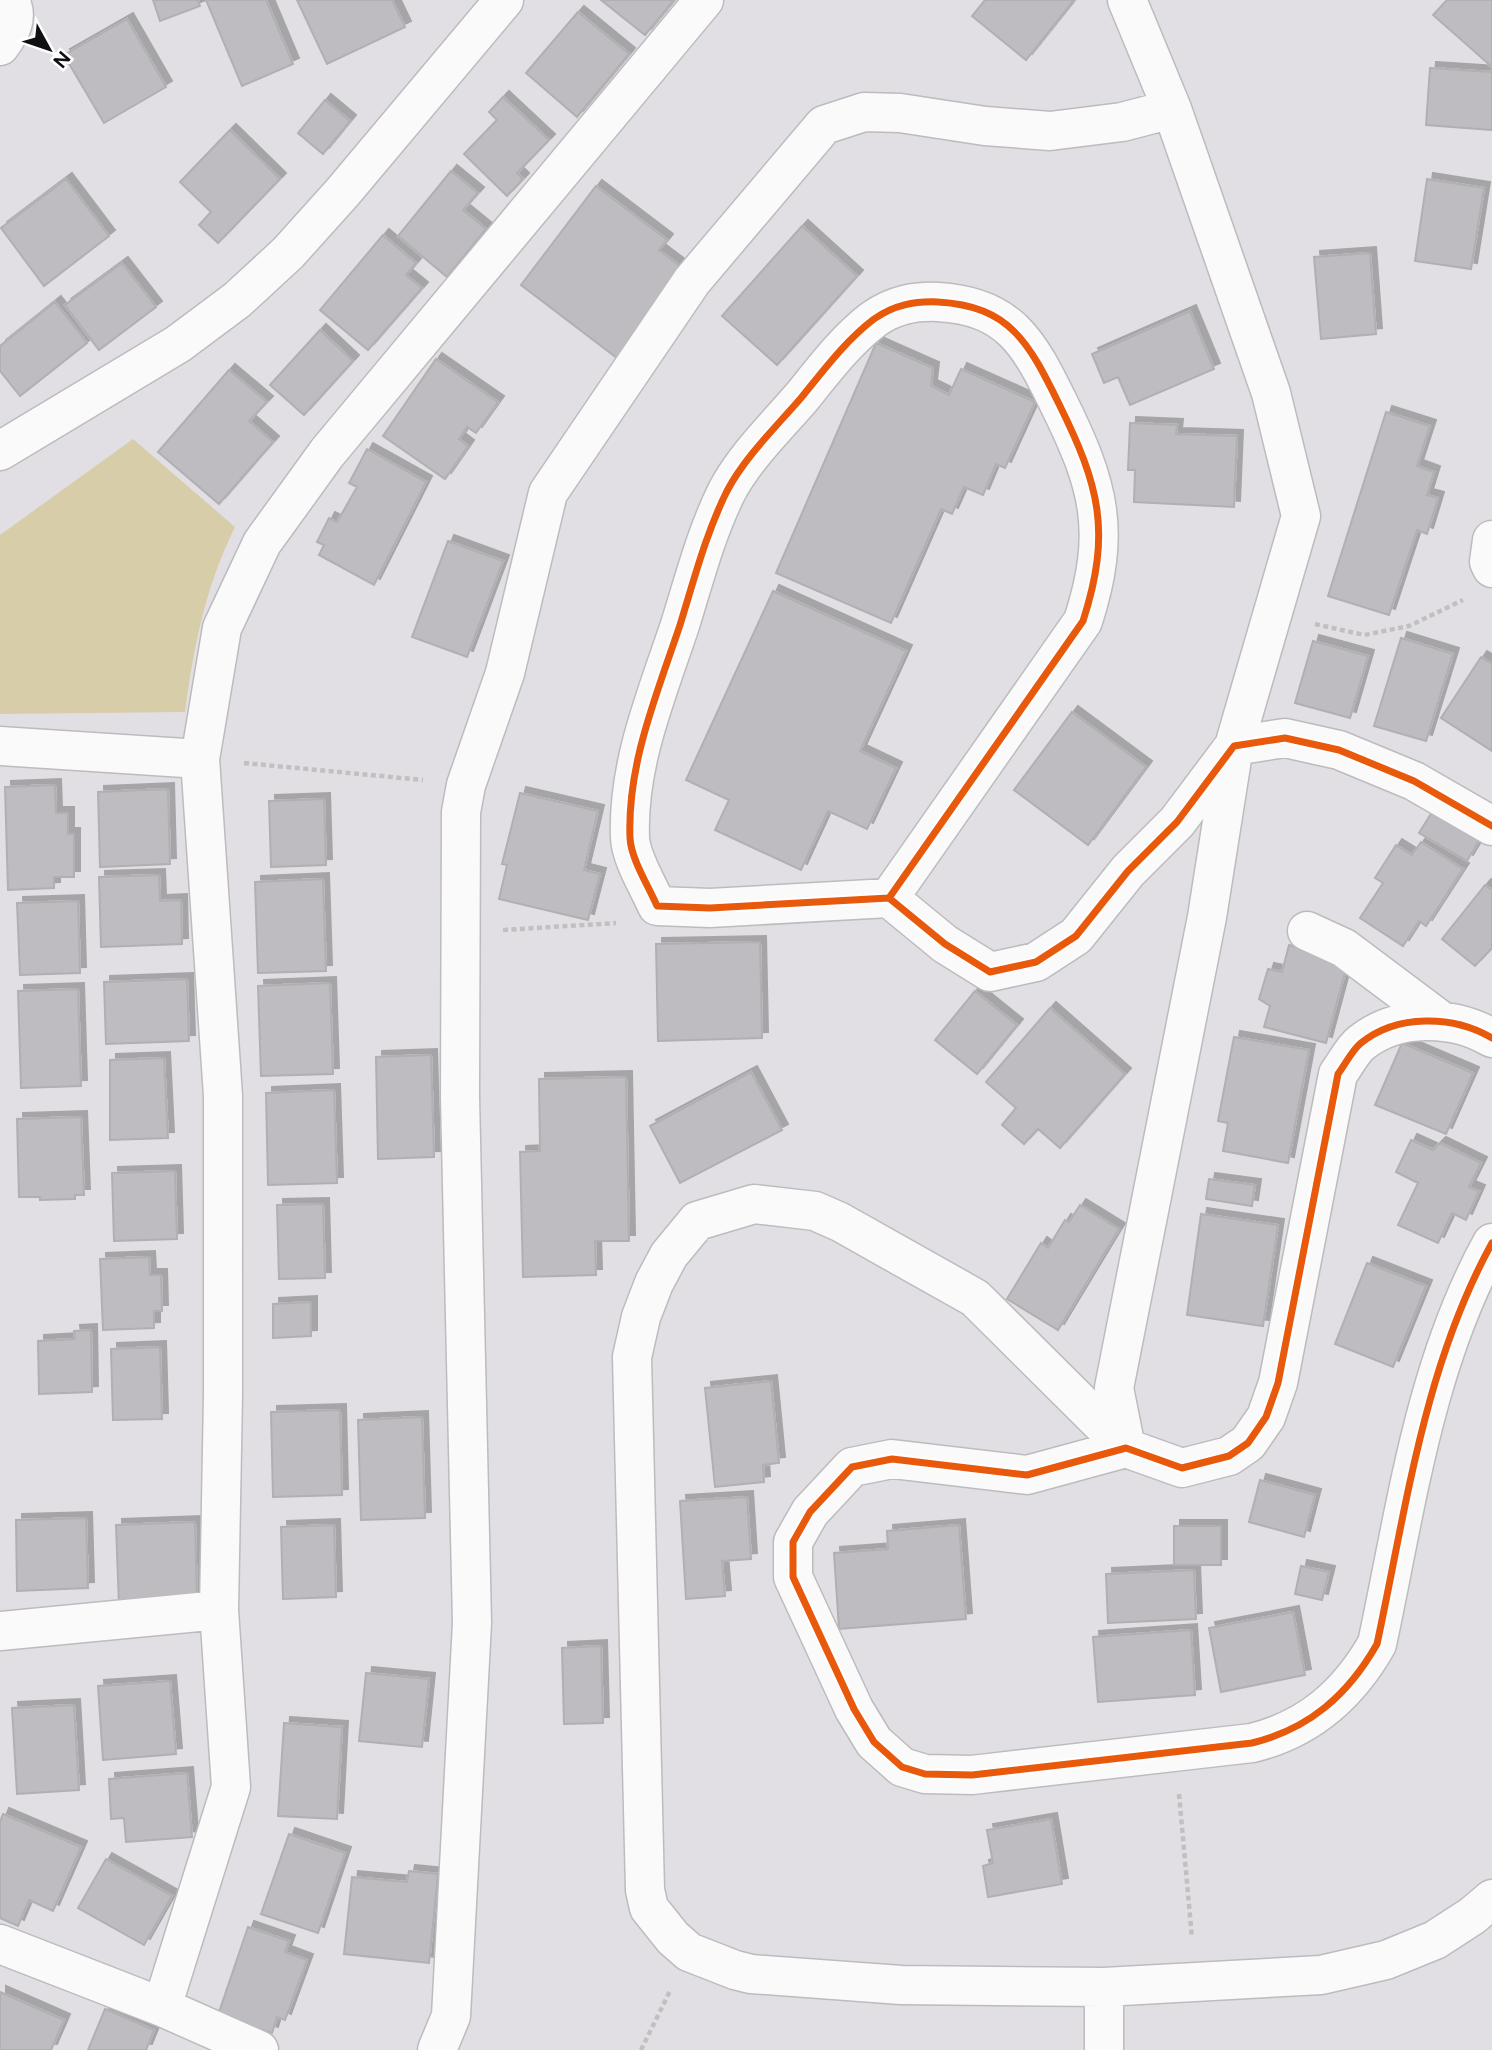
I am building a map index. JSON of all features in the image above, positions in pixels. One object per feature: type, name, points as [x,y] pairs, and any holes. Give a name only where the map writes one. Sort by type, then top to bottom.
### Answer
[{"type":"street","points":[[0,452],[178,344],[237,300],[288,253],[342,193],[504,0]]},
{"type":"street","points":[[162,2007],[231,1787],[219,1611],[223,1395],[223,1096],[200,759],[222,628],[262,542],[327,453],[704,0]]},
{"type":"street","points":[[1126,1448],[1114,1388],[1208,917],[1234,746],[1301,516],[1270,393],[1172,109],[1127,0]]},
{"type":"street","points":[[437,2050],[452,2016],[472,1623],[460,1097],[461,812],[466,785],[505,673],[548,493],[692,281],[824,125],[864,112],[900,113],[1050,131],[1122,122],[1172,109]]},
{"type":"street","points":[[889,898],[1083,621],[1095,586],[1099,519],[1094,483],[1076,439],[1051,387],[1016,332],[995,315],[961,303],[916,301],[894,308],[874,320],[833,360],[739,470],[713,520],[633,770],[630,842],[657,906],[710,908],[889,898],[945,944],[990,972],[1036,962],[1076,936],[1128,871],[1177,822],[1234,746],[1285,738],[1339,750],[1414,782],[1492,826]]},
{"type":"street","points":[[1492,540],[1489,562],[1492,568]]},
{"type":"street","points":[[0,746],[200,759]]},
{"type":"street","points":[[1307,931],[1344,948],[1440,1020],[1492,1038]]},
{"type":"street","points":[[1440,1020],[1402,1022],[1360,1043],[1338,1074],[1278,1383],[1266,1416],[1248,1443],[1229,1456],[1182,1468],[1126,1448],[975,1298],[841,1222],[815,1211],[754,1204],[697,1221],[683,1234],[654,1283],[641,1317],[632,1357],[645,1890],[649,1908],[659,1924],[689,1952],[751,1974],[901,1985],[1104,1987],[1321,1975],[1387,1960],[1434,1940],[1472,1916],[1492,1899]]},
{"type":"street","points":[[1126,1448],[1027,1475],[892,1459],[852,1467],[810,1512],[793,1542],[793,1577],[854,1709],[874,1742],[902,1767],[925,1774],[972,1775],[1175,1754],[1280,1736],[1310,1720],[1338,1698],[1364,1667],[1377,1644],[1437,1369],[1478,1268],[1492,1243]]},
{"type":"street","points":[[0,1631],[219,1611]]},
{"type":"street","points":[[0,1944],[162,2007],[259,2050]]},
{"type":"street","points":[[1104,1987],[1104,2050]]},
{"type":"path","points":[[1272,615],[1364,635],[1409,626],[1468,597]]},
{"type":"path","points":[[200,759],[466,785]]},
{"type":"path","points":[[460,932],[612,925]]},
{"type":"path","points":[[1175,1754],[1196,1982]]},
{"type":"path","points":[[641,2050],[689,1952]]},
{"type":"shaded area","points":[[133,439],[235,527],[216,572],[202,617],[185,712],[0,714],[0,535]]},
{"type":"building","points":[[153,0],[198,0],[200,6],[160,21]]},
{"type":"building","points":[[206,0],[266,0],[293,64],[242,86]]},
{"type":"building","points":[[297,0],[392,0],[405,27],[327,64]]},
{"type":"building","points":[[601,0],[674,0],[645,35]]},
{"type":"building","points":[[985,0],[1074,0],[1026,60],[972,16]]},
{"type":"building","points":[[1447,0],[1492,0],[1492,67],[1433,15]]},
{"type":"building","points":[[578,12],[629,54],[577,117],[526,73]]},
{"type":"building","points":[[127,19],[166,87],[104,123],[64,55]]},
{"type":"building","points":[[1430,68],[1492,72],[1492,130],[1426,125]]},
{"type":"building","points":[[503,97],[549,140],[517,173],[523,179],[507,196],[464,154],[497,120],[489,112]]},
{"type":"building","points":[[325,100],[350,121],[323,154],[298,133]]},
{"type":"building","points":[[230,130],[280,179],[218,243],[199,225],[211,212],[180,182]]},
{"type":"building","points":[[451,171],[478,193],[463,210],[486,229],[447,277],[398,236]]},
{"type":"building","points":[[66,179],[109,236],[44,286],[1,228]]},
{"type":"building","points":[[1427,179],[1484,188],[1471,269],[1415,261]]},
{"type":"building","points":[[596,186],[667,240],[659,250],[684,269],[617,358],[521,285]]},
{"type":"building","points":[[802,226],[857,276],[777,365],[722,316]]},
{"type":"building","points":[[383,235],[416,263],[406,275],[422,288],[368,350],[320,310]]},
{"type":"building","points":[[1370,253],[1376,334],[1321,339],[1314,257]]},
{"type":"building","points":[[122,263],[156,307],[99,350],[65,305]]},
{"type":"building","points":[[55,302],[87,343],[20,396],[0,371],[0,346]]},
{"type":"building","points":[[1190,311],[1214,369],[1130,405],[1118,377],[1104,383],[1092,354]]},
{"type":"building","points":[[320,330],[353,361],[304,415],[270,385]]},
{"type":"building","points":[[876,343],[933,368],[931,386],[949,395],[961,369],[1035,402],[1005,468],[996,464],[983,495],[964,487],[952,514],[941,509],[891,623],[776,573]]},
{"type":"building","points":[[436,359],[498,402],[476,433],[467,427],[459,439],[468,446],[445,479],[383,436]]},
{"type":"building","points":[[229,370],[267,402],[249,421],[273,442],[219,504],[158,452]]},
{"type":"building","points":[[1386,412],[1430,426],[1417,466],[1434,472],[1427,495],[1438,498],[1427,534],[1417,530],[1389,615],[1328,596]]},
{"type":"building","points":[[1130,423],[1177,425],[1176,434],[1237,436],[1234,507],[1134,502],[1135,470],[1128,470]]},
{"type":"building","points":[[367,449],[426,482],[374,585],[319,555],[324,545],[317,542],[329,518],[337,522],[357,487],[349,483]]},
{"type":"building","points":[[448,541],[503,561],[467,657],[412,637]]},
{"type":"building","points":[[773,591],[906,651],[860,751],[896,768],[867,829],[828,811],[801,870],[715,830],[729,800],[686,780]]},
{"type":"building","points":[[1401,638],[1453,654],[1426,741],[1374,726]]},
{"type":"building","points":[[1313,641],[1368,656],[1350,718],[1295,703]]},
{"type":"building","points":[[1481,657],[1492,664],[1492,751],[1441,718]]},
{"type":"building","points":[[1072,712],[1146,767],[1088,845],[1014,790]]},
{"type":"building","points":[[55,785],[56,813],[68,813],[68,834],[74,834],[74,877],[54,877],[54,888],[8,890],[5,787]]},
{"type":"building","points":[[168,789],[170,864],[100,867],[98,792]]},
{"type":"building","points":[[520,793],[598,811],[584,870],[600,874],[588,920],[499,899],[507,865],[502,864]]},
{"type":"building","points":[[324,799],[326,865],[271,867],[269,801]]},
{"type":"building","points":[[1432,812],[1480,839],[1467,861],[1419,833]]},
{"type":"building","points":[[1421,842],[1463,869],[1426,926],[1419,921],[1403,946],[1360,918],[1383,883],[1375,878],[1396,845],[1412,855]]},
{"type":"building","points":[[159,875],[160,901],[181,900],[182,944],[101,947],[99,877]]},
{"type":"building","points":[[323,879],[326,971],[258,973],[255,882]]},
{"type":"building","points":[[1485,885],[1492,890],[1492,948],[1475,966],[1442,939]]},
{"type":"building","points":[[78,901],[80,973],[20,975],[17,903]]},
{"type":"building","points":[[760,942],[762,1038],[658,1041],[656,944]]},
{"type":"building","points":[[1289,945],[1348,961],[1326,1043],[1264,1027],[1270,1006],[1259,999],[1268,969],[1282,972]]},
{"type":"building","points":[[187,979],[189,1041],[106,1044],[104,982]]},
{"type":"building","points":[[330,983],[333,1074],[261,1076],[258,986]]},
{"type":"building","points":[[78,989],[81,1086],[21,1088],[18,991]]},
{"type":"building","points":[[975,991],[1017,1025],[977,1074],[935,1040]]},
{"type":"building","points":[[1050,1008],[1125,1074],[1060,1148],[1038,1129],[1024,1144],[1002,1125],[1016,1108],[986,1082]]},
{"type":"building","points":[[1234,1037],[1309,1050],[1288,1163],[1223,1151],[1228,1123],[1218,1121]]},
{"type":"building","points":[[1402,1043],[1473,1073],[1446,1134],[1375,1105]]},
{"type":"building","points":[[431,1055],[434,1157],[378,1159],[376,1057]]},
{"type":"building","points":[[164,1058],[168,1138],[110,1140],[110,1060]]},
{"type":"building","points":[[751,1072],[782,1130],[680,1183],[650,1126]]},
{"type":"building","points":[[626,1077],[629,1241],[595,1241],[596,1275],[523,1277],[520,1152],[540,1151],[539,1079]]},
{"type":"building","points":[[334,1090],[337,1183],[268,1185],[266,1093]]},
{"type":"building","points":[[81,1117],[84,1195],[75,1195],[75,1199],[40,1200],[40,1197],[19,1197],[17,1119]]},
{"type":"building","points":[[1411,1140],[1433,1150],[1440,1143],[1481,1163],[1469,1187],[1479,1191],[1466,1220],[1452,1213],[1438,1243],[1398,1225],[1418,1183],[1396,1172]]},
{"type":"building","points":[[175,1171],[177,1239],[114,1241],[112,1173]]},
{"type":"building","points":[[1209,1179],[1255,1185],[1252,1206],[1206,1199]]},
{"type":"building","points":[[323,1204],[325,1278],[279,1279],[277,1205]]},
{"type":"building","points":[[1080,1205],[1119,1229],[1058,1330],[1007,1299],[1041,1243],[1048,1248],[1065,1220],[1069,1222]]},
{"type":"building","points":[[1201,1214],[1278,1225],[1263,1326],[1187,1315]]},
{"type":"building","points":[[149,1257],[150,1275],[161,1275],[162,1311],[154,1311],[154,1328],[103,1330],[100,1259]]},
{"type":"building","points":[[1367,1263],[1426,1286],[1393,1367],[1335,1344]]},
{"type":"building","points":[[311,1302],[311,1336],[273,1338],[273,1304]]},
{"type":"building","points":[[91,1330],[92,1392],[39,1394],[38,1341],[75,1339],[74,1331]]},
{"type":"building","points":[[160,1347],[162,1419],[113,1420],[111,1349]]},
{"type":"building","points":[[771,1381],[779,1463],[763,1465],[764,1482],[715,1487],[705,1388]]},
{"type":"building","points":[[340,1410],[342,1495],[273,1497],[271,1412]]},
{"type":"building","points":[[422,1417],[425,1518],[361,1520],[358,1420]]},
{"type":"building","points":[[1260,1480],[1315,1495],[1304,1537],[1249,1522]]},
{"type":"building","points":[[747,1497],[751,1559],[722,1561],[725,1596],[686,1599],[680,1501]]},
{"type":"building","points":[[86,1518],[88,1588],[17,1591],[16,1520]]},
{"type":"building","points":[[195,1522],[197,1602],[119,1605],[116,1525]]},
{"type":"building","points":[[334,1525],[336,1597],[283,1599],[281,1527]]},
{"type":"building","points":[[959,1525],[966,1619],[839,1629],[834,1553],[888,1549],[887,1531]]},
{"type":"building","points":[[1174,1526],[1221,1526],[1221,1565],[1174,1565]]},
{"type":"building","points":[[1301,1566],[1329,1572],[1322,1600],[1295,1594]]},
{"type":"building","points":[[1194,1570],[1196,1619],[1108,1623],[1106,1574]]},
{"type":"building","points":[[1293,1612],[1305,1675],[1221,1692],[1209,1628]]},
{"type":"building","points":[[1191,1630],[1195,1695],[1098,1702],[1093,1637]]},
{"type":"building","points":[[601,1646],[603,1723],[564,1724],[562,1648]]},
{"type":"building","points":[[366,1673],[429,1679],[422,1747],[359,1741]]},
{"type":"building","points":[[170,1681],[176,1754],[103,1760],[98,1686]]},
{"type":"building","points":[[74,1705],[79,1790],[17,1794],[12,1708]]},
{"type":"building","points":[[284,1723],[342,1727],[337,1819],[278,1816]]},
{"type":"building","points":[[187,1773],[192,1837],[126,1842],[124,1818],[111,1819],[109,1779]]},
{"type":"building","points":[[3,1814],[81,1847],[53,1911],[29,1900],[18,1926],[0,1918],[0,1822]]},
{"type":"building","points":[[1051,1819],[1062,1884],[988,1897],[983,1866],[993,1863],[987,1830]]},
{"type":"building","points":[[289,1834],[345,1853],[318,1933],[261,1914]]},
{"type":"building","points":[[106,1859],[172,1896],[144,1945],[78,1908]]},
{"type":"building","points":[[409,1871],[438,1874],[429,1963],[344,1954],[352,1877],[407,1882]]},
{"type":"building","points":[[248,1927],[289,1941],[285,1952],[307,1960],[285,2020],[277,2017],[272,2033],[218,2015]]},
{"type":"building","points":[[0,1992],[64,2020],[51,2050],[0,2050]]},
{"type":"building","points":[[105,2009],[154,2030],[146,2050],[88,2050]]},
{"type":"cycle path","points":[[889,898],[1083,621],[1092,589],[1099,534],[1097,509],[1084,459],[1048,382],[1027,346],[1000,320],[983,311],[963,305],[921,302],[889,310],[874,319],[835,356],[734,478],[713,523],[653,703],[633,783],[630,810],[631,846],[657,906],[710,908],[889,898],[945,944],[990,972],[1036,962],[1076,936],[1128,871],[1177,822],[1234,746],[1285,738],[1339,750],[1414,781],[1492,826]]},
{"type":"cycle path","points":[[1492,1038],[1460,1025],[1425,1021],[1408,1023],[1391,1027],[1361,1043],[1338,1074],[1278,1383],[1266,1417],[1248,1443],[1229,1456],[1182,1468],[1126,1448],[1027,1475],[892,1459],[852,1467],[810,1512],[793,1542],[793,1577],[854,1709],[874,1742],[902,1767],[925,1774],[972,1775],[1252,1743],[1292,1729],[1325,1707],[1353,1679],[1377,1644],[1408,1490],[1433,1388],[1449,1339],[1492,1243]]}]
